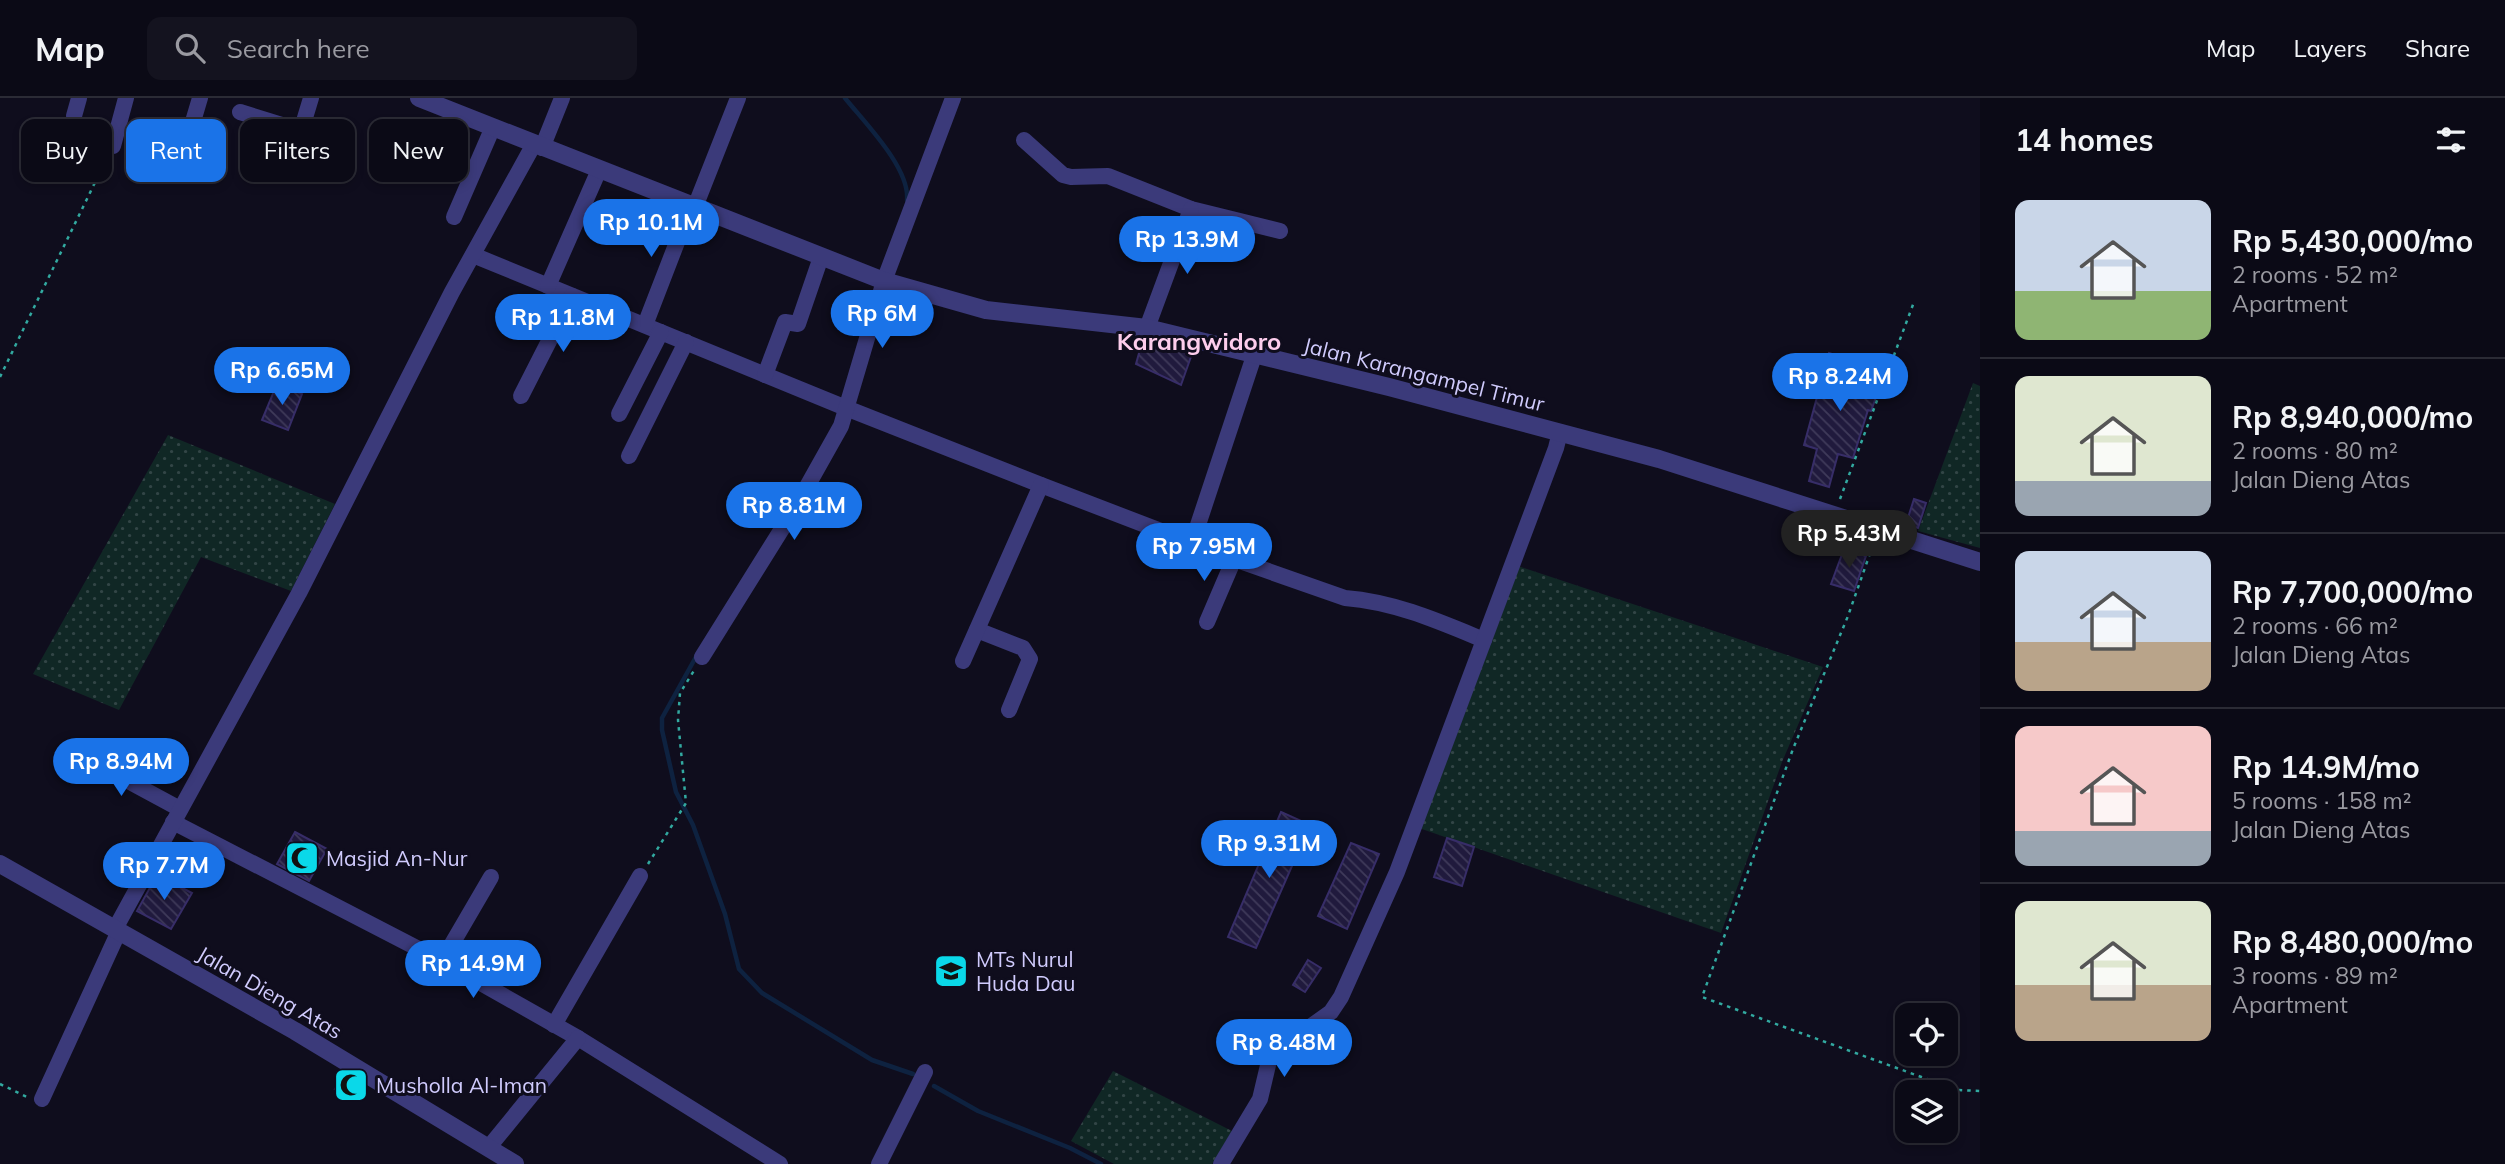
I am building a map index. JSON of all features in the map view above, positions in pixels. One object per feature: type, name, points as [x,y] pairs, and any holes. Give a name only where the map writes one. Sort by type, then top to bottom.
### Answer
[{"type":"street","points":[[74,116],[79,98]]},
{"type":"street","points":[[113,146],[126,98]]},
{"type":"street","points":[[194,119],[200,98]]},
{"type":"street","points":[[240,112],[301,131],[311,98]]},
{"type":"street","points":[[42,1099],[117,930],[299,593],[446,304],[538,146],[562,98]]},
{"type":"street","points":[[645,325],[738,98]]},
{"type":"street","points":[[702,657],[820,465],[841,426],[884,281],[953,98]]},
{"type":"street","name":"Jalan Karangampel Timur","points":[[424,99],[884,281],[986,310],[1147,328],[1389,387],[1659,459],[1980,562]]},
{"type":"street","points":[[454,217],[493,127]]},
{"type":"street","points":[[1024,140],[1063,175],[1108,176],[1191,209],[1280,231]]},
{"type":"street","points":[[548,286],[599,170]]},
{"type":"street","points":[[1147,328],[1191,209]]},
{"type":"street","points":[[473,255],[846,408],[1234,559],[1345,598],[1370,600],[1416,612],[1484,640]]},
{"type":"street","points":[[765,375],[785,322],[798,324],[821,257]]},
{"type":"street","points":[[521,396],[572,296]]},
{"type":"street","points":[[619,414],[661,332]]},
{"type":"street","points":[[629,456],[686,342]]},
{"type":"street","points":[[1192,543],[1254,356]]},
{"type":"street","points":[[1221,1164],[1260,1099],[1269,1061],[1275,1052],[1331,1012],[1341,997],[1396,872],[1560,432]]},
{"type":"street","points":[[963,661],[1041,485]]},
{"type":"street","points":[[1207,622],[1234,559]]},
{"type":"street","points":[[977,630],[1023,648],[1028,653],[1030,659],[1009,710]]},
{"type":"street","points":[[80,755],[177,815],[578,1038],[780,1164]]},
{"type":"street","name":"Jalan Dieng Atas","points":[[0,864],[295,1031],[515,1164]]},
{"type":"street","points":[[554,1025],[640,876]]},
{"type":"street","points":[[442,961],[491,877]]},
{"type":"street","points":[[489,1147],[578,1038]]},
{"type":"street","points":[[880,1164],[925,1072]]},
{"type":"path","points":[[0,377],[113,146]]},
{"type":"path","points":[[1834,515],[1914,302]]},
{"type":"path","points":[[1878,528],[1848,616],[1793,749],[1702,997],[1957,1090],[1980,1091]]},
{"type":"path","points":[[640,876],[686,803],[678,720],[680,693],[702,657]]},
{"type":"path","points":[[0,1084],[35,1101],[42,1099]]},
{"type":"green space","points":[[1973,383],[1980,386],[1980,548],[1918,531]]},
{"type":"green space","points":[[168,435],[335,504],[291,591],[201,557],[119,710],[33,674]]},
{"type":"green space","points":[[1518,566],[1823,667],[1782,762],[1721,933],[1419,828]]},
{"type":"green space","points":[[1113,1071],[1232,1131],[1212,1164],[1114,1164],[1071,1141]]},
{"type":"building","points":[[1143,339],[1193,351],[1181,385],[1136,364]]},
{"type":"building","points":[[1829,353],[1885,372],[1871,411],[1868,410],[1853,458],[1838,454],[1829,487],[1809,481],[1817,449],[1804,445]]},
{"type":"building","points":[[277,384],[302,394],[288,430],[262,420]]},
{"type":"building","points":[[1914,499],[1926,503],[1918,528],[1906,524]]},
{"type":"building","points":[[1844,549],[1866,556],[1854,591],[1831,584]]},
{"type":"building","points":[[1281,812],[1310,825],[1256,948],[1228,937]]},
{"type":"building","name":"Masjid An-Nur","points":[[295,832],[327,849],[309,881],[277,864]]},
{"type":"building","points":[[1447,838],[1474,847],[1462,886],[1434,877]]},
{"type":"building","points":[[1351,843],[1379,854],[1347,929],[1318,916]]},
{"type":"building","points":[[157,875],[192,893],[171,929],[137,911]]},
{"type":"building","points":[[1308,960],[1321,968],[1305,992],[1293,985]]},
{"type":"building","name":"Musholla Al-Iman","points":[[344,1074],[364,1086],[356,1100],[335,1089]]},
{"type":"waterway","points":[[845,98],[894,160],[906,187],[907,200]]},
{"type":"waterway","points":[[697,655],[662,718],[662,730],[676,792],[693,825],[725,914],[739,969],[762,993],[872,1060],[913,1074]]},
{"type":"waterway","points":[[934,1086],[978,1111],[1070,1148],[1101,1164]]},
{"type":"place","name":"Masjid An-Nur","points":[[302,858]]},
{"type":"place","name":"MTs Nurul Huda Dau","points":[[951,971]]},
{"type":"place","name":"Musholla Al-Iman","points":[[351,1085]]},
{"type":"district","name":"Karangwidoro","points":[[1199,341]]}]
